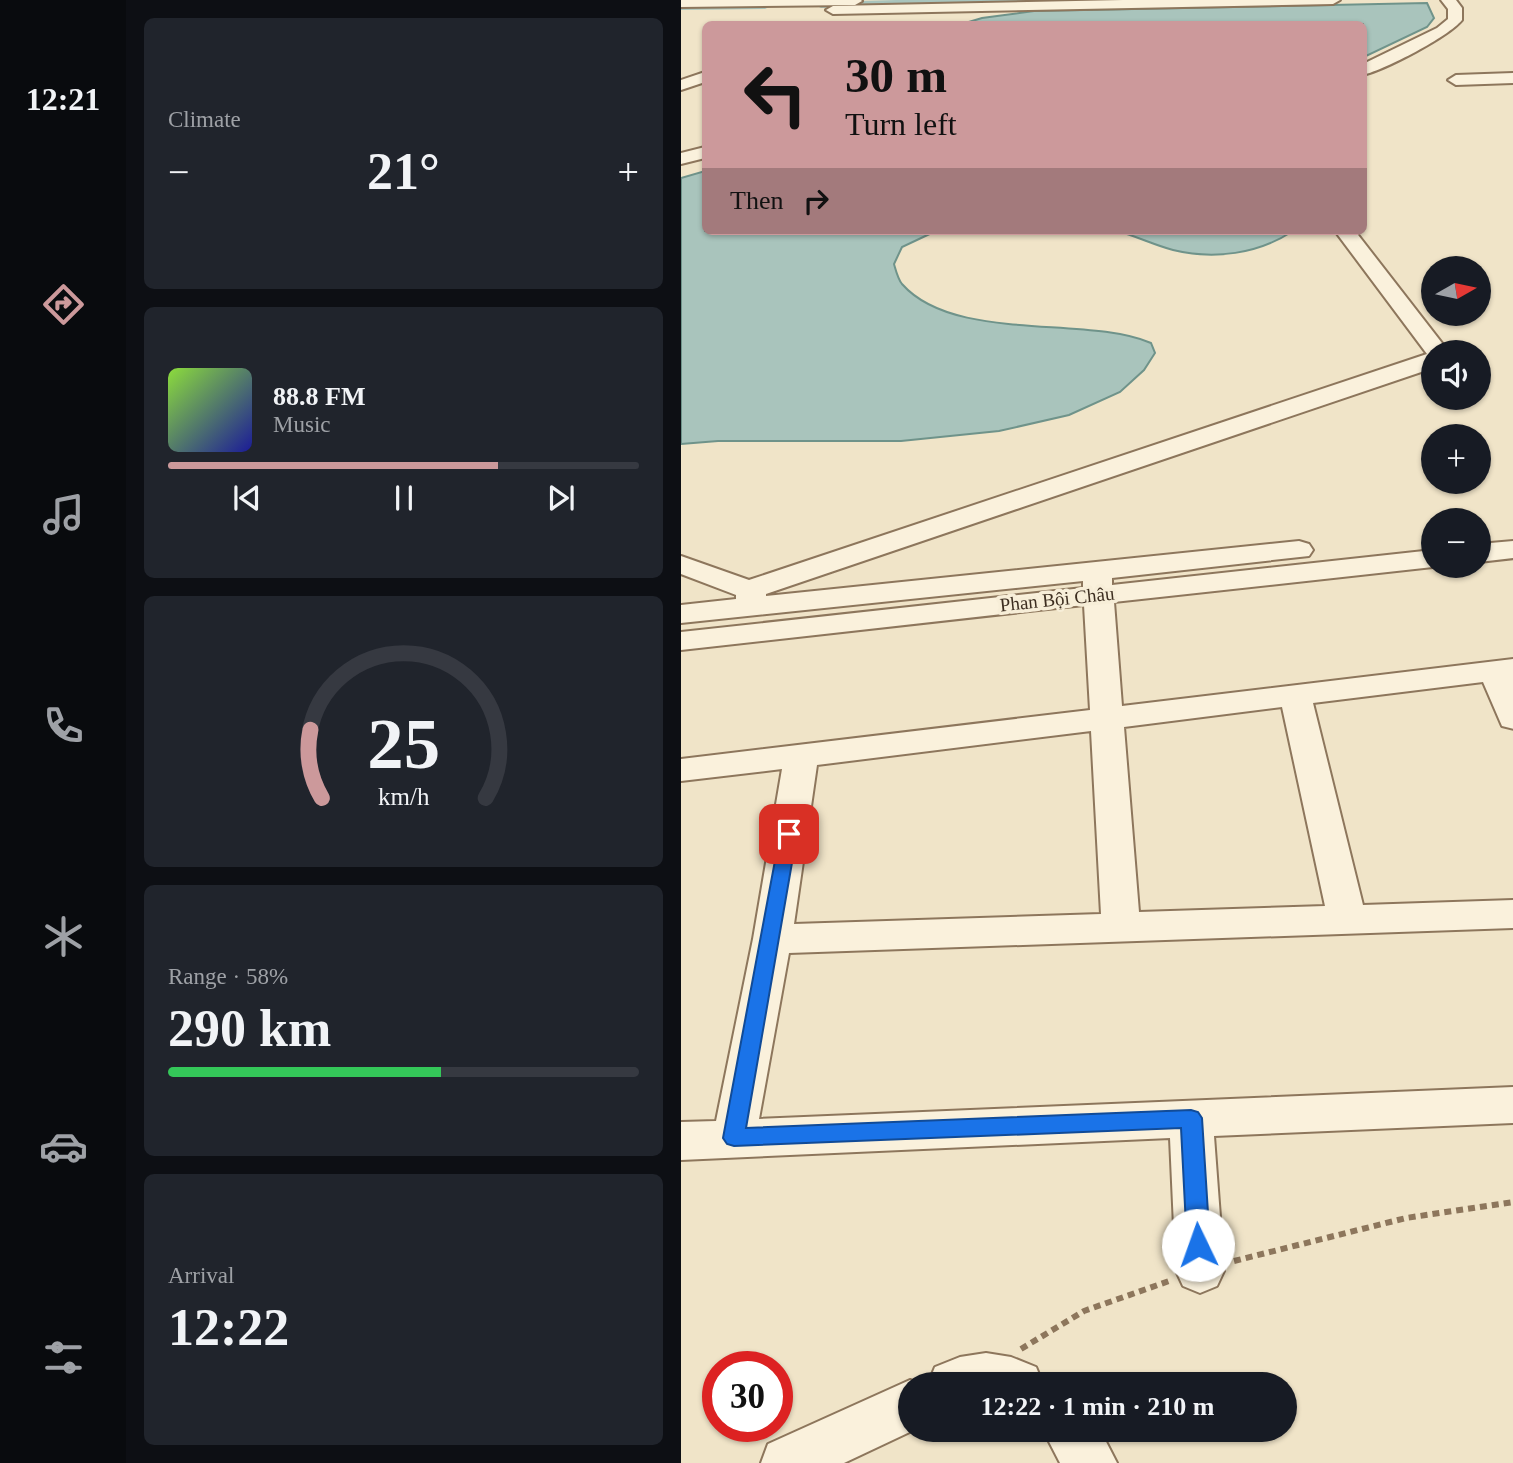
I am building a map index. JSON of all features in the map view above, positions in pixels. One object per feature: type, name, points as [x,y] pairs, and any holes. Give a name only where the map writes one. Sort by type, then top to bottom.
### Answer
[{"type":"street","points":[[681,3],[938,4],[1333,0]]},
{"type":"street","points":[[1367,68],[1442,31],[1455,20],[1455,8],[1448,0]]},
{"type":"street","points":[[822,21],[837,4]]},
{"type":"street","points":[[681,85],[702,77]]},
{"type":"street","points":[[1456,80],[1513,78]]},
{"type":"street","points":[[681,159],[702,153]]},
{"type":"street","points":[[1348,235],[1428,340]]},
{"type":"street","points":[[681,565],[694,568],[751,598],[1421,364]]},
{"type":"street","points":[[1491,530],[1513,527]]},
{"type":"street","name":"Phan Bội Châu","points":[[681,641],[1421,538]]},
{"type":"street","points":[[1491,552],[1513,549]]},
{"type":"street","name":"Phan Bội Châu","points":[[681,614],[751,598],[1098,583],[1421,559]]},
{"type":"street","points":[[1098,583],[1121,927]]},
{"type":"street","points":[[681,770],[1504,670],[1513,719]]},
{"type":"street","points":[[1295,695],[1347,919]]},
{"type":"street","points":[[734,1138],[772,939],[801,755]]},
{"type":"street","points":[[772,939],[1513,914]]},
{"type":"street","points":[[681,1140],[1513,1105]]},
{"type":"street","points":[[1191,1118],[1200,1270]]},
{"type":"street","points":[[787,1463],[898,1411]]},
{"type":"street","points":[[1077,1442],[1091,1463]]},
{"type":"path","points":[[997,1372],[1048,1330],[1084,1311],[1200,1270],[1406,1218],[1513,1202]]},
{"type":"water","points":[[1427,3],[1434,18],[1427,27],[1367,56],[1367,21],[972,21],[1034,11]]},
{"type":"water","points":[[702,172],[702,235],[928,235],[902,247],[894,264],[902,284],[925,302],[954,314],[986,321],[1124,335],[1151,343],[1155,353],[1144,370],[1120,392],[1069,415],[999,431],[901,441],[718,441],[681,444],[681,178]]},
{"type":"water","points":[[1129,235],[1286,235],[1265,245],[1235,253],[1204,254],[1173,250]]},
{"type":"waterway","points":[[821,5],[1043,0]]},
{"type":"waterway","points":[[681,7],[765,6]]},
{"type":"route","points":[[789,834],[734,1138],[1191,1118],[1198,1245]]}]
